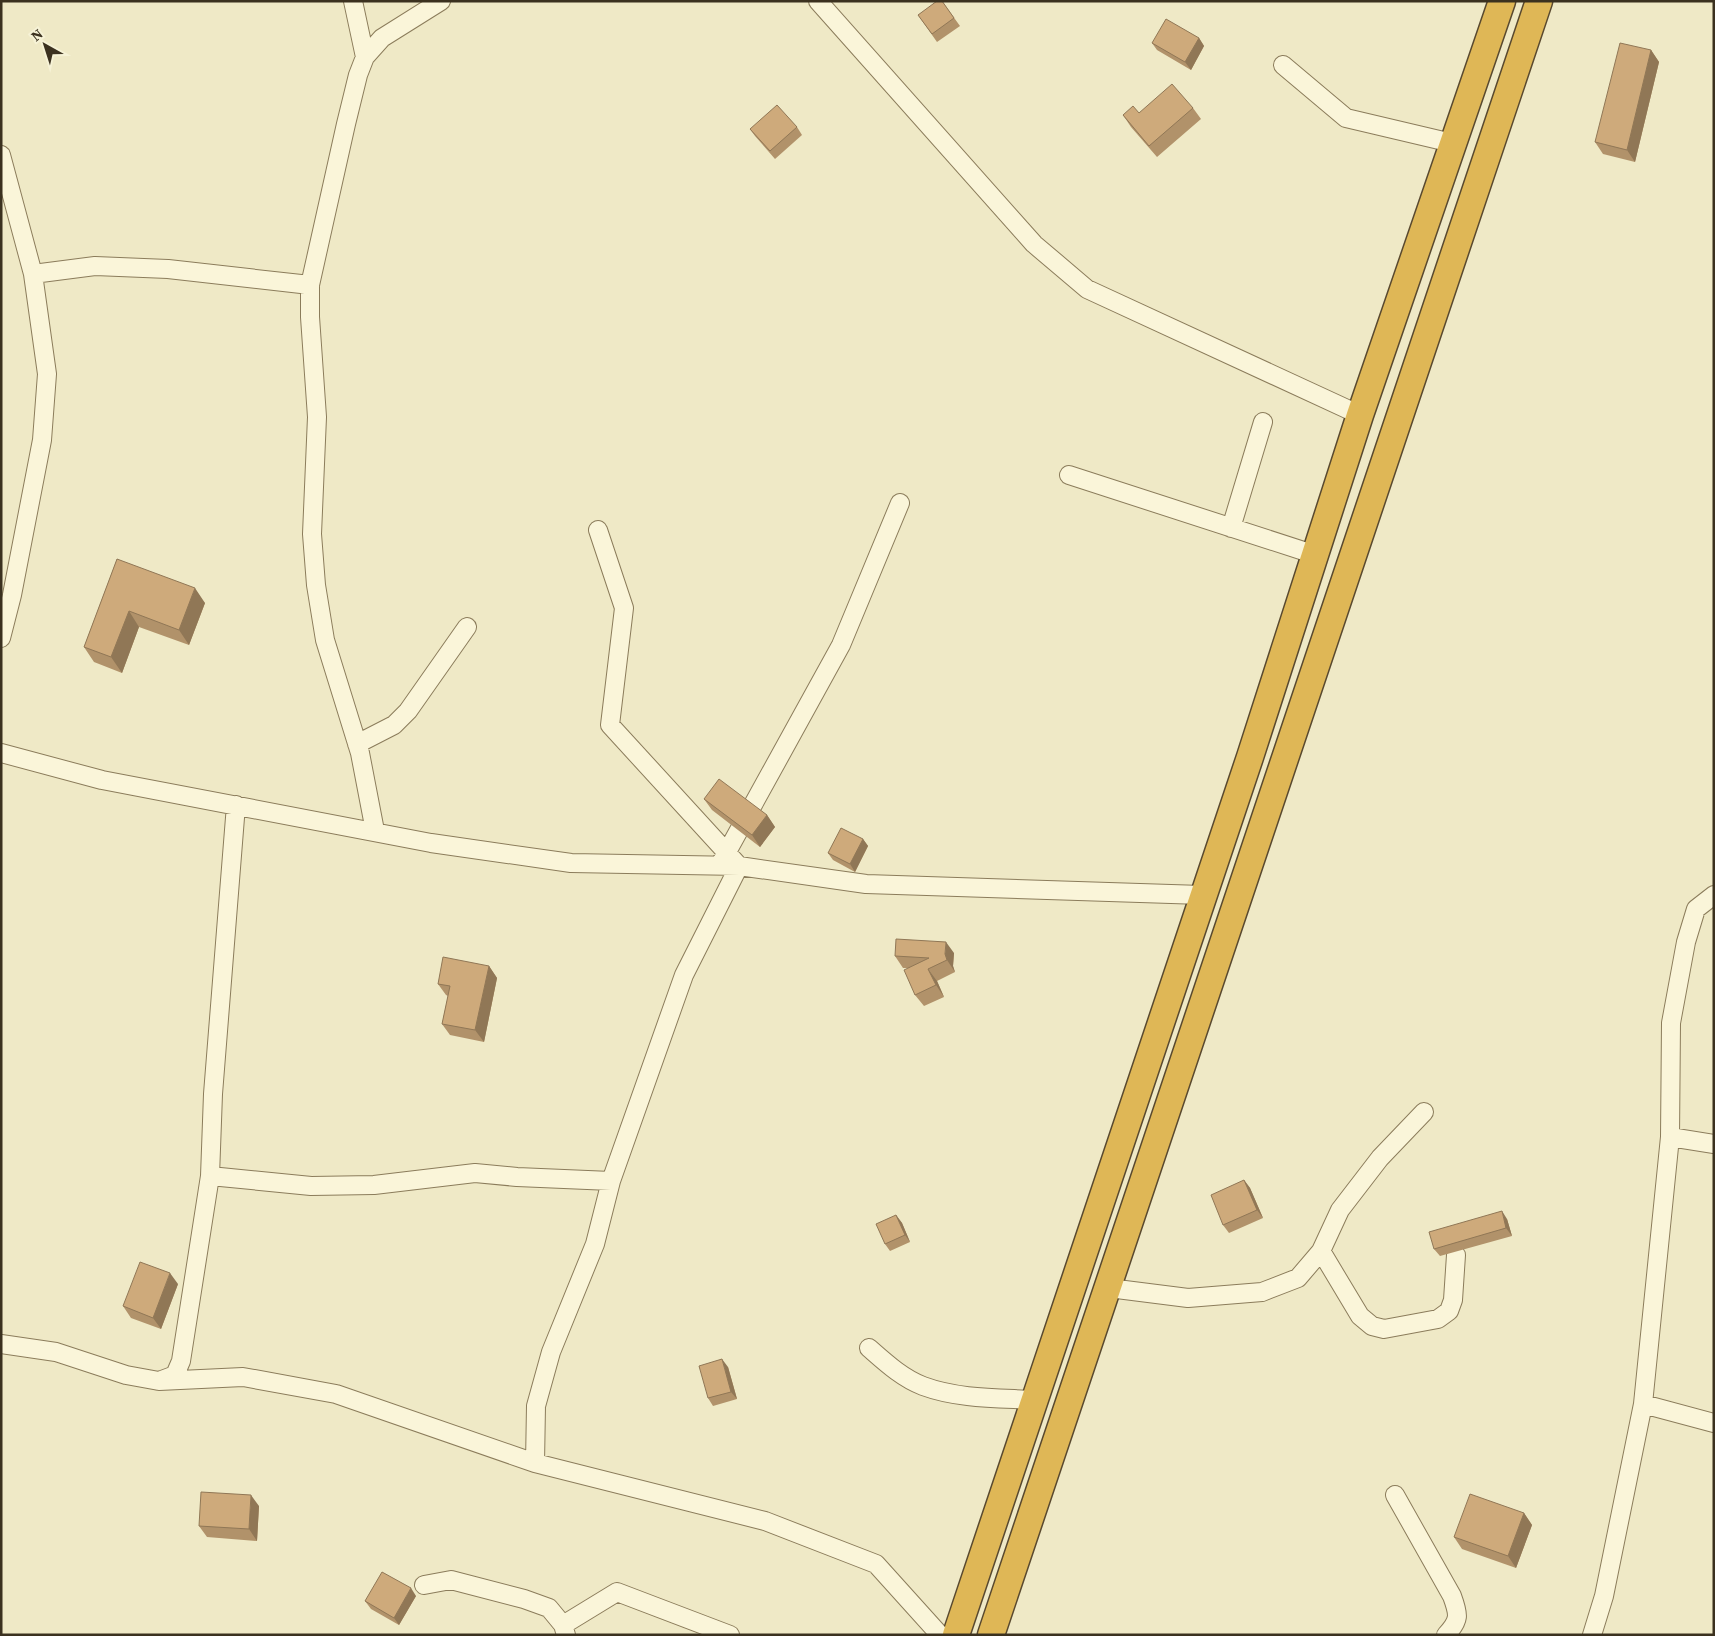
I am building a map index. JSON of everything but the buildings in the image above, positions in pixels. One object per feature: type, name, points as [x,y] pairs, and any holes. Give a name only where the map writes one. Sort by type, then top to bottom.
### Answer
[{"type":"highway","points":[[956,1635],[1316,554],[1360,416],[1502,1]]},
{"type":"highway","points":[[994,1631],[1540,1]]},
{"type":"street","points":[[353,1],[365,57]]},
{"type":"street","points":[[375,831],[357,744],[325,640],[316,585],[312,534],[317,418],[310,317],[310,285],[350,107],[365,57],[382,38],[441,1]]},
{"type":"street","points":[[818,1],[1034,244],[1087,289],[1360,416]]},
{"type":"street","points":[[1283,65],[1346,118],[1452,143]]},
{"type":"street","points":[[1,155],[33,274],[47,374],[42,440],[12,595],[1,638]]},
{"type":"street","points":[[33,274],[95,266],[168,269],[310,285]]},
{"type":"street","points":[[1232,528],[1263,422]]},
{"type":"street","points":[[1069,474],[1316,554]]},
{"type":"street","points":[[723,859],[841,645],[900,503]]},
{"type":"street","points":[[598,530],[624,608],[610,725],[723,859]]},
{"type":"street","points":[[357,744],[394,725],[408,711],[467,627]]},
{"type":"street","points":[[1,753],[102,780],[431,843],[571,863],[723,859],[739,866],[866,884],[1202,895]]},
{"type":"street","points":[[159,1381],[175,1375],[181,1361],[210,1176],[213,1094],[236,805]]},
{"type":"street","points":[[535,1463],[536,1406],[551,1352],[595,1244],[611,1181],[684,975],[739,866]]},
{"type":"street","points":[[1592,1635],[1604,1596],[1643,1404],[1670,1137],[1671,1023],[1686,942],[1696,908],[1714,895]]},
{"type":"street","points":[[1109,1288],[1188,1298],[1262,1292],[1298,1278],[1320,1251],[1340,1210],[1380,1158],[1424,1112]]},
{"type":"street","points":[[1670,1137],[1714,1144]]},
{"type":"street","points":[[210,1176],[311,1186],[374,1185],[475,1173],[517,1177],[611,1181]]},
{"type":"street","points":[[1320,1251],[1360,1316],[1372,1326],[1384,1329],[1438,1319],[1449,1311],[1453,1300],[1456,1255]]},
{"type":"street","points":[[1,1344],[56,1352],[126,1375],[159,1381],[243,1377],[336,1394],[535,1463],[765,1521],[876,1564],[940,1635]]},
{"type":"street","points":[[869,1348],[893,1369],[922,1386],[972,1396],[1034,1400]]},
{"type":"street","points":[[1643,1404],[1714,1423]]},
{"type":"street","points":[[1395,1495],[1452,1596],[1458,1613],[1456,1624],[1446,1635]]},
{"type":"street","points":[[424,1585],[451,1580],[524,1599],[549,1608],[564,1630],[617,1592],[730,1635]]}]
